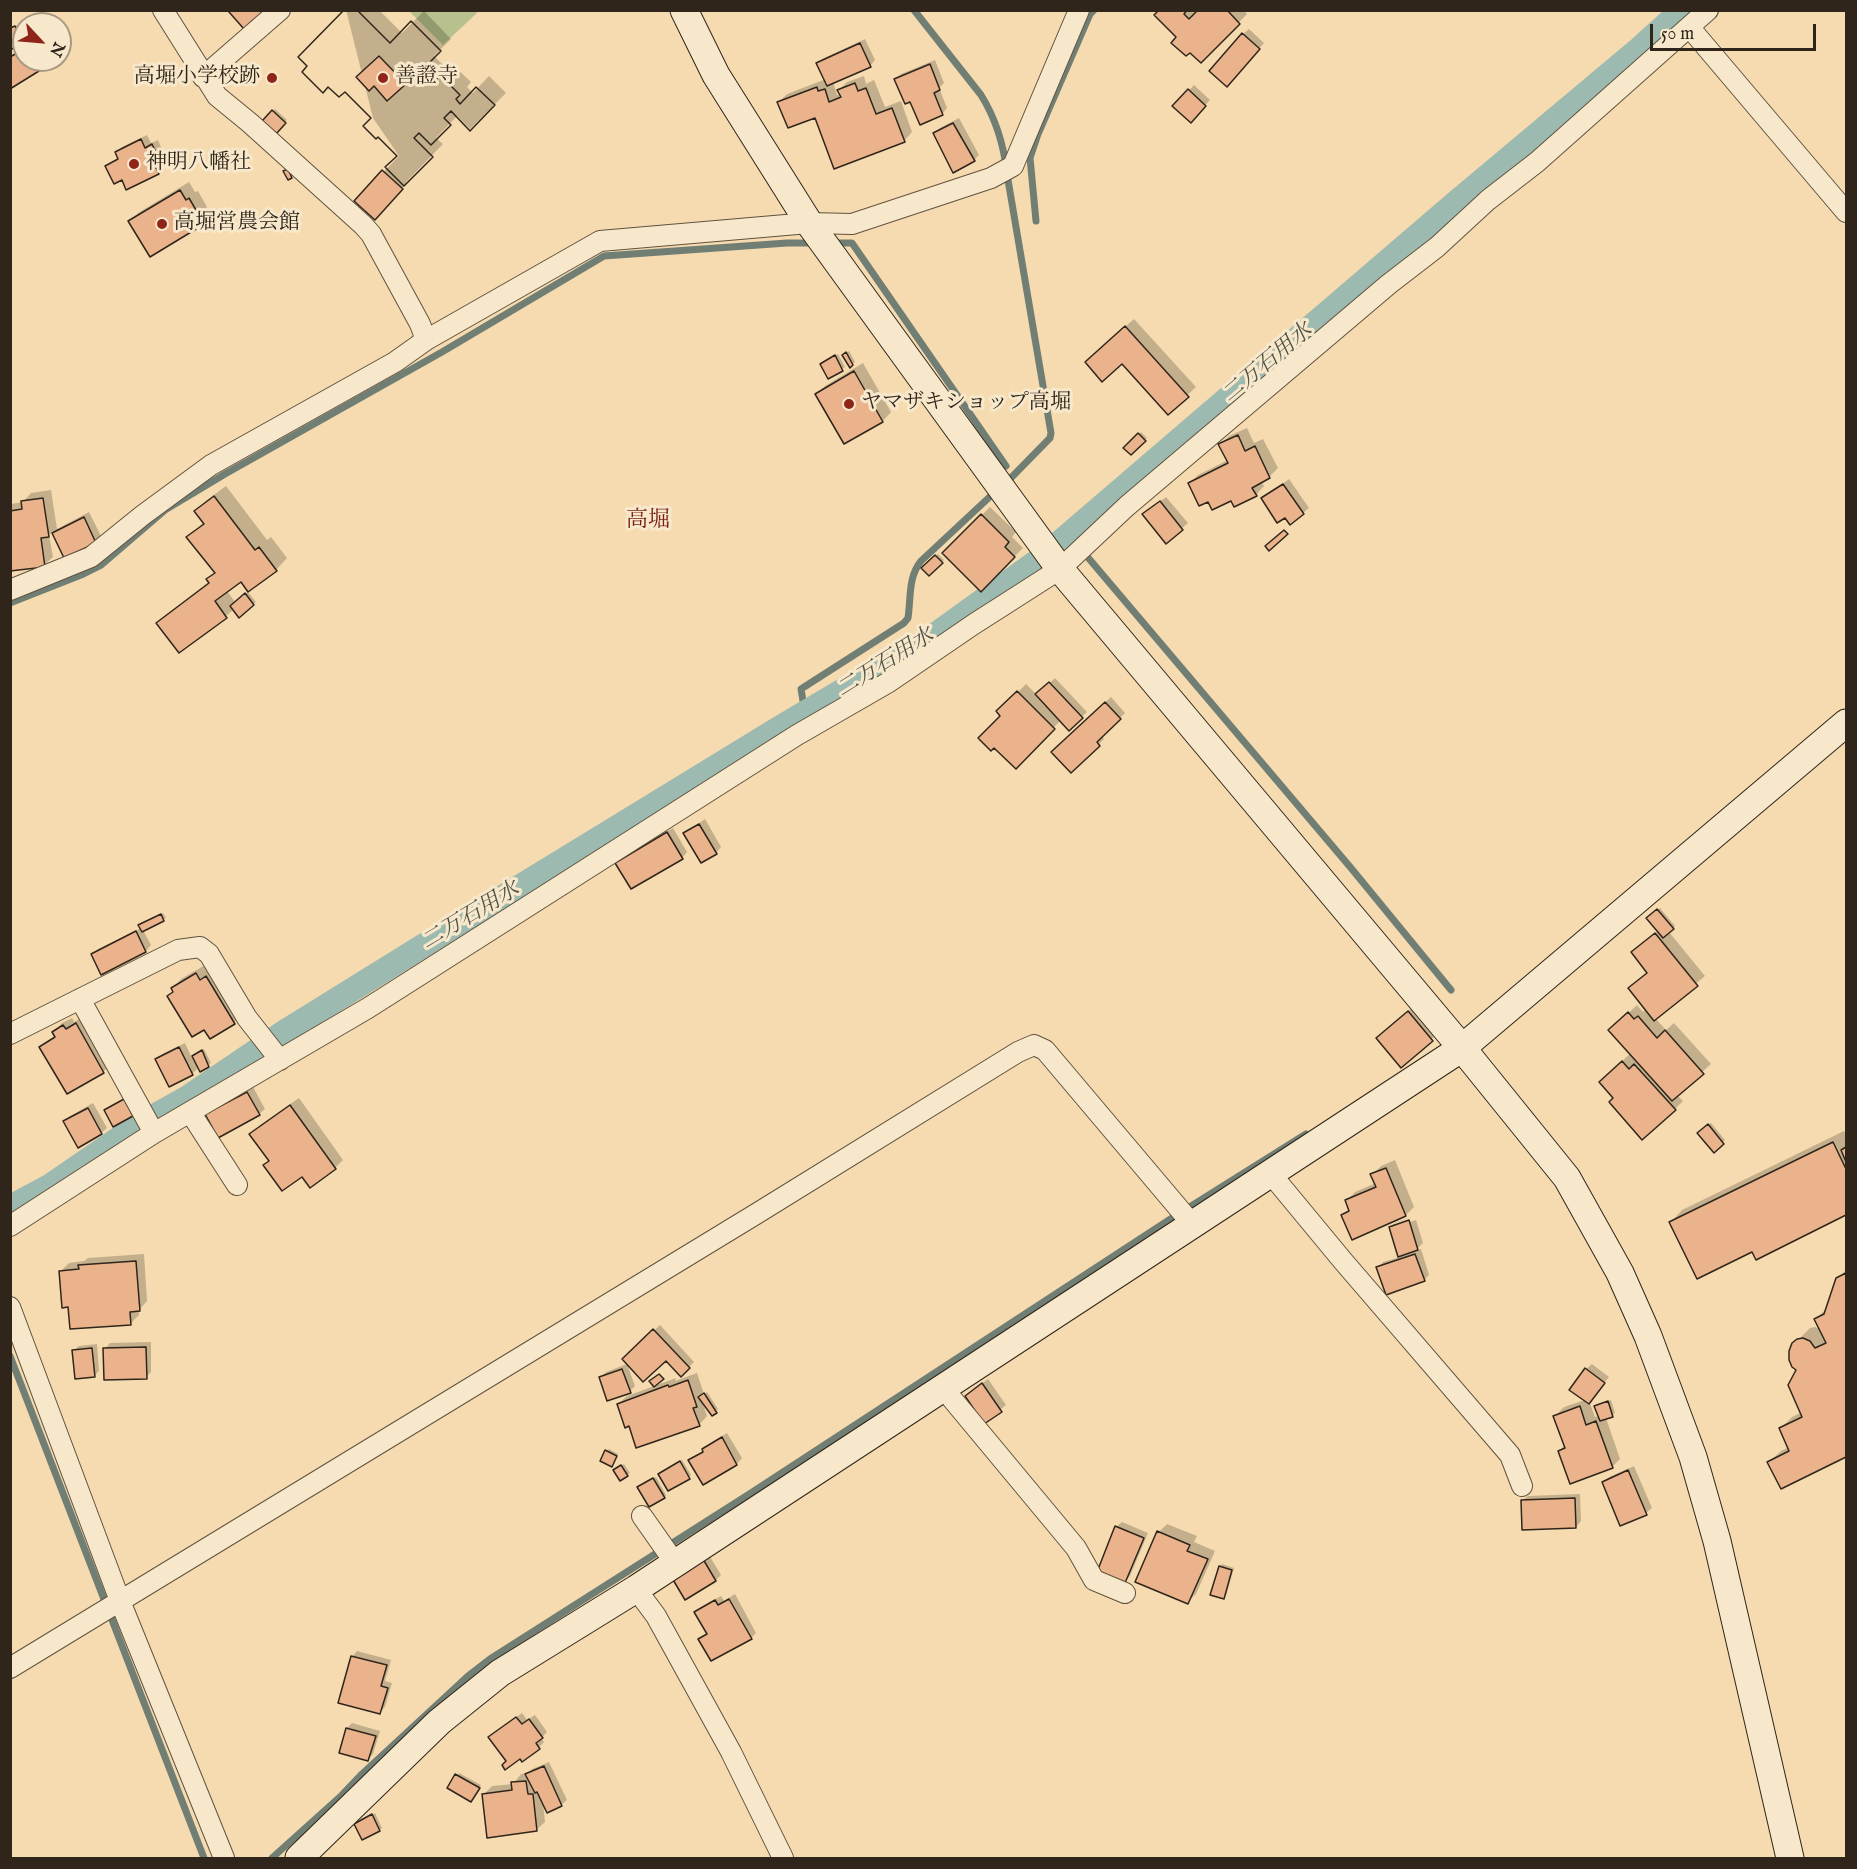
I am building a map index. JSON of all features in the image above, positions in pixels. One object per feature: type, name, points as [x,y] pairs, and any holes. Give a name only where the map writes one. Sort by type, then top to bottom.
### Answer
[{"type":"street","points":[[163,10],[217,96],[250,123],[367,230],[420,324],[426,340]]},
{"type":"street","points":[[203,77],[280,10]]},
{"type":"street","points":[[684,10],[716,75],[809,223],[1060,569],[1462,1048],[1567,1178],[1620,1273],[1648,1335],[1693,1457],[1717,1541],[1790,1858]]},
{"type":"street","points":[[10,590],[91,557],[142,515],[211,465],[395,362],[426,340],[600,241],[809,223],[852,224],[991,178],[1013,166],[1079,10]]},
{"type":"street","points":[[10,1226],[190,1112],[377,1002],[797,735],[889,682],[1060,569],[1127,506],[1389,284],[1437,247],[1488,200],[1537,162],[1708,10]]},
{"type":"street","points":[[1690,28],[1846,212]]},
{"type":"street","points":[[299,1858],[439,1722],[500,1673],[636,1589],[1462,1048],[1846,723]]},
{"type":"street","points":[[10,1034],[178,950],[200,947],[208,954],[247,1018],[280,1060]]},
{"type":"street","points":[[80,999],[154,1134]]},
{"type":"street","points":[[10,1668],[746,1221],[1018,1052],[1034,1045],[1045,1050],[1192,1224]]},
{"type":"street","points":[[190,1112],[237,1185]]},
{"type":"street","points":[[1270,1174],[1510,1455],[1522,1486]]},
{"type":"street","points":[[10,1307],[120,1601],[224,1858]]},
{"type":"street","points":[[943,1388],[1076,1548],[1094,1580],[1125,1593]]},
{"type":"street","points":[[642,1516],[675,1563]]},
{"type":"street","points":[[636,1589],[656,1616],[725,1742],[783,1858]]},
{"type":"green space","points":[[409,11],[479,11],[443,45]]},
{"type":"building","points":[[230,10],[270,10],[256,23],[253,20],[244,29],[229,12]]},
{"type":"building","points":[[344,10],[357,10],[390,43],[411,21],[441,51],[424,68],[436,80],[440,75],[460,95],[456,99],[460,104],[476,87],[495,105],[470,131],[451,111],[444,118],[451,125],[431,145],[419,133],[414,138],[433,157],[404,186],[385,167],[397,156],[363,126],[371,118],[345,92],[339,97],[328,87],[323,93],[302,72],[307,66],[298,57]],"holes":[[[379,56],[406,84],[387,101],[374,86],[369,91],[356,77]]]},
{"type":"building","points":[[344,10],[357,10],[390,43],[411,21],[441,51],[424,68],[436,80],[440,75],[460,95],[456,99],[460,104],[476,87],[495,105],[470,131],[451,111],[444,118],[451,125],[431,145],[419,133],[414,138],[433,157],[404,186],[385,167],[397,156],[363,126],[371,118],[345,92],[339,97],[328,87],[323,93],[302,72],[307,66],[298,57]]},
{"type":"building","points":[[1159,10],[1187,10],[1184,14],[1189,19],[1198,10],[1227,10],[1240,24],[1201,63],[1190,53],[1186,56],[1171,43],[1176,37],[1154,15]]},
{"type":"building","points":[[12,27],[12,49],[10,50],[10,28]]},
{"type":"building","points":[[1242,33],[1260,49],[1227,87],[1209,71]]},
{"type":"building","points":[[860,43],[871,67],[827,86],[816,63]]},
{"type":"building","points":[[12,56],[12,72],[37,72],[10,89],[10,57]]},
{"type":"building","points":[[930,64],[940,90],[934,93],[943,115],[920,125],[910,102],[905,104],[894,79]]},
{"type":"building","points":[[855,83],[858,91],[866,88],[876,114],[892,108],[905,142],[834,169],[815,118],[788,128],[777,102],[817,87],[818,91],[825,89],[829,102],[841,97],[837,90]]},
{"type":"building","points":[[1188,89],[1206,106],[1191,123],[1172,106]]},
{"type":"building","points":[[272,110],[286,123],[276,134],[262,121]]},
{"type":"building","points":[[953,123],[975,161],[953,173],[933,133]]},
{"type":"building","points":[[141,139],[145,148],[152,144],[160,161],[154,164],[159,174],[126,190],[122,180],[114,184],[105,166],[118,159],[115,152]]},
{"type":"building","points":[[288,169],[292,178],[288,180],[283,171]]},
{"type":"building","points":[[382,170],[403,189],[375,220],[354,201]]},
{"type":"building","points":[[180,190],[186,200],[189,198],[200,217],[196,218],[201,226],[150,257],[128,221]]},
{"type":"building","points":[[1125,326],[1189,397],[1168,415],[1122,364],[1102,382],[1085,362]]},
{"type":"building","points":[[846,352],[853,365],[850,368],[842,355]]},
{"type":"building","points":[[835,355],[843,371],[828,379],[820,364]]},
{"type":"building","points":[[854,371],[883,422],[844,444],[815,394]]},
{"type":"building","points":[[1138,433],[1146,441],[1131,455],[1123,448]]},
{"type":"building","points":[[1238,435],[1245,451],[1255,446],[1270,478],[1252,488],[1257,496],[1234,507],[1231,501],[1212,510],[1208,502],[1199,506],[1188,483],[1228,463],[1218,444]]},
{"type":"building","points":[[1283,484],[1304,514],[1290,525],[1285,518],[1277,523],[1261,498]]},
{"type":"building","points":[[214,496],[255,550],[259,547],[277,571],[248,592],[241,582],[215,601],[227,618],[179,653],[156,623],[209,583],[206,579],[215,573],[186,537],[204,524],[194,511]]},
{"type":"building","points":[[43,498],[49,537],[41,538],[45,567],[10,571],[10,511],[22,509],[21,501]]},
{"type":"building","points":[[1160,501],[1183,530],[1166,544],[1142,514]]},
{"type":"building","points":[[981,514],[1009,542],[1005,547],[1015,557],[981,592],[942,553]]},
{"type":"building","points":[[84,517],[96,543],[64,558],[52,533]]},
{"type":"building","points":[[1284,530],[1288,534],[1269,551],[1265,546]]},
{"type":"building","points":[[935,555],[943,563],[929,576],[921,568]]},
{"type":"building","points":[[245,593],[254,605],[239,618],[230,606]]},
{"type":"building","points":[[1049,682],[1083,718],[1069,731],[1035,694]]},
{"type":"building","points":[[1017,691],[1055,729],[1016,769],[994,748],[991,751],[978,738],[1000,716],[996,711]]},
{"type":"building","points":[[1105,702],[1121,719],[1097,742],[1100,746],[1071,773],[1051,752]]},
{"type":"building","points":[[699,824],[717,854],[701,863],[683,833]]},
{"type":"building","points":[[667,832],[683,859],[631,889],[615,863]]},
{"type":"building","points":[[1657,909],[1674,929],[1663,938],[1646,918]]},
{"type":"building","points":[[161,914],[164,921],[142,932],[138,925]]},
{"type":"building","points":[[136,931],[146,952],[101,975],[91,954]]},
{"type":"building","points":[[1655,933],[1698,986],[1654,1021],[1628,988],[1647,973],[1631,952]]},
{"type":"building","points":[[196,973],[200,980],[206,976],[235,1024],[210,1039],[204,1030],[192,1037],[167,996],[173,992],[171,988]]},
{"type":"building","points":[[1408,1011],[1433,1041],[1401,1068],[1376,1038]]},
{"type":"building","points":[[1628,1012],[1634,1019],[1638,1016],[1657,1038],[1665,1030],[1704,1074],[1672,1101],[1608,1030]]},
{"type":"building","points":[[76,1023],[104,1073],[67,1094],[39,1047],[55,1037],[52,1032],[63,1025],[66,1029]]},
{"type":"building","points":[[179,1047],[193,1075],[169,1087],[155,1059]]},
{"type":"building","points":[[202,1050],[209,1067],[200,1072],[192,1056]]},
{"type":"building","points":[[1622,1061],[1629,1069],[1634,1064],[1676,1110],[1642,1140],[1609,1102],[1613,1098],[1599,1082]]},
{"type":"building","points":[[247,1092],[260,1115],[218,1138],[205,1114]]},
{"type":"building","points":[[124,1099],[133,1116],[113,1127],[104,1110]]},
{"type":"building","points":[[290,1105],[336,1169],[310,1188],[302,1177],[282,1191],[263,1165],[269,1161],[249,1134]]},
{"type":"building","points":[[88,1108],[102,1134],[78,1148],[63,1121]]},
{"type":"building","points":[[1708,1124],[1724,1144],[1714,1153],[1697,1133]]},
{"type":"building","points":[[1833,1142],[1846,1169],[1846,1215],[1756,1260],[1752,1252],[1697,1279],[1669,1222]]},
{"type":"building","points":[[1846,1147],[1846,1162],[1841,1150]]},
{"type":"building","points":[[1386,1168],[1406,1216],[1352,1240],[1341,1215],[1349,1211],[1345,1200],[1376,1187],[1370,1174]]},
{"type":"building","points":[[1409,1220],[1418,1250],[1398,1257],[1389,1227]]},
{"type":"building","points":[[1415,1254],[1425,1281],[1386,1295],[1376,1267]]},
{"type":"building","points":[[136,1261],[140,1311],[130,1312],[131,1325],[70,1329],[68,1307],[62,1308],[59,1271],[79,1269],[78,1265]]},
{"type":"building","points":[[1846,1273],[1846,1457],[1781,1489],[1767,1462],[1789,1451],[1779,1428],[1802,1417],[1788,1385],[1796,1370],[1789,1360],[1789,1351],[1792,1343],[1797,1339],[1803,1338],[1810,1341],[1815,1348],[1826,1343],[1814,1319],[1824,1314],[1836,1278]]},
{"type":"building","points":[[653,1329],[690,1368],[681,1377],[666,1361],[643,1382],[622,1359]]},
{"type":"building","points":[[146,1347],[147,1379],[104,1380],[103,1348]]},
{"type":"building","points":[[92,1348],[95,1377],[75,1379],[72,1350]]},
{"type":"building","points":[[1585,1368],[1605,1383],[1589,1404],[1569,1390]]},
{"type":"building","points":[[622,1369],[631,1393],[607,1401],[599,1377]]},
{"type":"building","points":[[659,1374],[664,1379],[654,1387],[649,1381]]},
{"type":"building","points":[[688,1380],[697,1407],[693,1408],[700,1426],[636,1448],[629,1426],[625,1428],[617,1404]]},
{"type":"building","points":[[982,1383],[1002,1412],[984,1424],[965,1396]]},
{"type":"building","points":[[704,1393],[717,1413],[712,1416],[698,1397]]},
{"type":"building","points":[[1608,1401],[1613,1417],[1600,1421],[1594,1406]]},
{"type":"building","points":[[1580,1406],[1586,1425],[1596,1421],[1613,1468],[1570,1484],[1558,1451],[1565,1448],[1553,1416]]},
{"type":"building","points":[[722,1437],[737,1465],[703,1485],[688,1460]]},
{"type":"building","points":[[605,1450],[617,1456],[612,1467],[600,1461]]},
{"type":"building","points":[[680,1461],[690,1479],[668,1491],[658,1474]]},
{"type":"building","points":[[621,1465],[628,1476],[620,1481],[613,1470]]},
{"type":"building","points":[[1628,1470],[1647,1515],[1620,1526],[1602,1482]]},
{"type":"building","points":[[653,1478],[665,1498],[649,1507],[637,1487]]},
{"type":"building","points":[[1575,1498],[1576,1528],[1522,1530],[1521,1500]]},
{"type":"building","points":[[1115,1526],[1144,1538],[1125,1583],[1097,1572]]},
{"type":"building","points":[[1157,1531],[1190,1545],[1187,1551],[1208,1559],[1188,1604],[1135,1582]]},
{"type":"building","points":[[703,1559],[716,1581],[685,1600],[672,1578]]},
{"type":"building","points":[[1219,1566],[1232,1570],[1224,1599],[1210,1595]]},
{"type":"building","points":[[729,1599],[752,1639],[711,1661],[698,1639],[707,1634],[694,1612],[715,1600],[718,1605]]},
{"type":"building","points":[[351,1656],[387,1665],[381,1686],[388,1688],[380,1714],[338,1703]]},
{"type":"building","points":[[516,1717],[522,1724],[529,1719],[543,1738],[536,1743],[540,1749],[522,1762],[520,1759],[505,1770],[502,1765],[506,1761],[488,1737]]},
{"type":"building","points":[[346,1728],[376,1736],[368,1761],[339,1753]]},
{"type":"building","points":[[544,1766],[562,1806],[547,1813],[525,1774]]},
{"type":"building","points":[[455,1774],[480,1788],[471,1802],[447,1788]]},
{"type":"building","points":[[526,1781],[528,1794],[533,1794],[537,1831],[487,1838],[482,1794],[512,1790],[511,1782]]},
{"type":"building","points":[[372,1814],[380,1831],[362,1840],[354,1824]]},
{"type":"waterway","points":[[914,10],[981,95],[995,123],[1004,153],[1051,433],[1050,438],[1005,484]]},
{"type":"waterway","points":[[1036,221],[1030,158],[1038,134],[1090,14],[1094,10]]},
{"type":"waterway","name":"二万石用水","points":[[10,1207],[51,1185],[140,1124],[188,1097],[284,1032],[434,939],[929,639],[1040,559],[1682,10]]},
{"type":"waterway","points":[[10,603],[101,565],[165,510],[442,352],[604,256],[814,243]]},
{"type":"waterway","points":[[831,243],[852,243],[1006,466]]},
{"type":"waterway","points":[[805,713],[801,689],[904,623],[908,618],[912,581],[921,561],[996,491]]},
{"type":"waterway","points":[[1085,554],[1351,868],[1451,990]]},
{"type":"waterway","points":[[272,1858],[468,1676],[490,1659],[751,1493],[1169,1220],[1306,1134]]},
{"type":"waterway","points":[[10,1356],[204,1858]]},
{"type":"place","name":"高堀小学校跡","points":[[272,78]]},
{"type":"place","name":"善證寺","points":[[383,78]]},
{"type":"place","name":"神明八幡社","points":[[134,164]]},
{"type":"place","name":"高堀営農会館","points":[[162,224]]},
{"type":"place","name":"ヤマザキショップ高堀","points":[[849,404]]},
{"type":"district","name":"高堀","points":[[648,521]]}]
